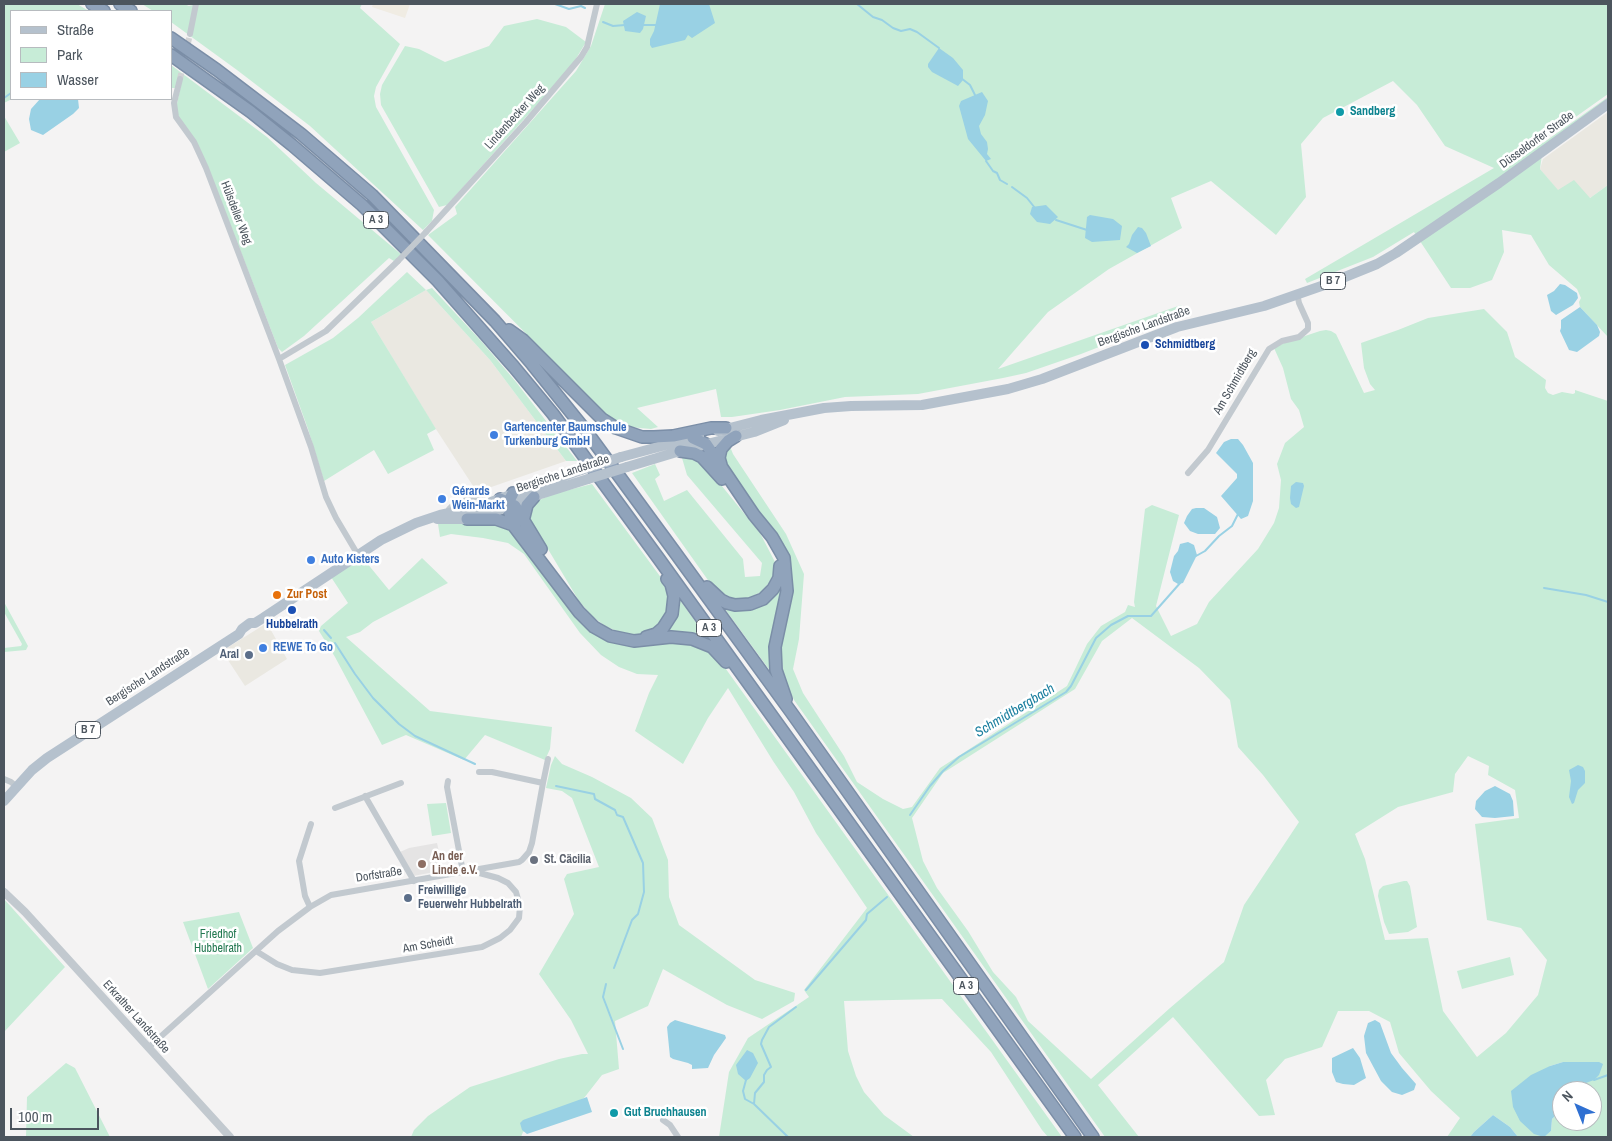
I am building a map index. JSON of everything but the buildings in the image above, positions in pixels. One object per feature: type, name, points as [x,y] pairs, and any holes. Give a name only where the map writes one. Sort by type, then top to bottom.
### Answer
[{"type":"highway","name":"A 3","points":[[172,39],[287,123],[372,195],[496,321],[586,431],[674,550],[1093,1137]]},
{"type":"highway","name":"A 3","points":[[172,56],[251,112],[362,205],[438,281],[482,329],[553,414],[1075,1137]]},
{"type":"highway","points":[[496,321],[523,340],[602,419],[616,428],[642,437],[654,437],[673,436],[711,428],[726,428]]},
{"type":"highway","points":[[722,467],[719,458],[721,449],[736,436]]},
{"type":"highway","points":[[693,438],[706,444],[754,515],[772,537],[784,558],[787,591],[775,647],[776,670],[791,712]]},
{"type":"highway","points":[[674,550],[714,594],[721,600],[735,606],[750,604],[764,599],[773,589],[779,578],[780,566],[774,546],[740,502],[706,460],[698,454],[680,451]]},
{"type":"highway","points":[[518,523],[527,505],[534,497]]},
{"type":"highway","points":[[508,501],[518,523],[579,612],[594,627],[610,636],[626,640],[643,641],[678,637],[698,641],[712,648],[721,656],[748,692],[759,697]]},
{"type":"highway","points":[[470,518],[496,519],[518,523],[579,606],[594,622],[617,634],[638,638],[650,636],[668,623],[674,605],[674,596],[671,584],[663,572],[659,559]]},
{"type":"main road","name":"Düsseldorfer Straße","points":[[1481,195],[1608,104]]},
{"type":"main road","name":"Bergische Landstraße","points":[[4,802],[38,765],[47,758],[239,634],[245,634],[251,630],[255,623],[358,555],[408,526],[431,518],[452,516],[470,518],[581,470],[726,428],[836,407],[931,404],[1008,389],[1042,379],[1177,327],[1264,306],[1386,259],[1481,195]]},
{"type":"main road","name":"Bergische Landstraße","points":[[452,516],[485,504],[534,497],[680,451],[767,428],[794,415]]},
{"type":"main road","points":[[470,518],[484,510],[485,504]]},
{"type":"street","points":[[190,34],[196,4]]},
{"type":"street","name":"Lindenbecker Weg","points":[[280,359],[326,331],[426,232],[526,122],[581,57],[587,47],[598,4]]},
{"type":"street","name":"Hülsdeller Weg","points":[[180,79],[174,103],[176,118],[194,142],[206,168],[280,359],[311,447],[326,497],[358,555]]},
{"type":"street","name":"Am Schmidtberg","points":[[1188,473],[1208,450],[1269,349],[1282,341],[1298,337],[1308,329],[1297,292]]},
{"type":"street","name":"Dorfstraße","points":[[148,1048],[278,931],[310,907],[330,896],[518,862],[526,857],[532,843],[548,759]]},
{"type":"street","points":[[478,772],[492,772],[544,783]]},
{"type":"street","points":[[4,779],[17,787]]},
{"type":"street","points":[[448,781],[447,787],[466,871]]},
{"type":"street","points":[[335,808],[401,783]]},
{"type":"street","points":[[365,796],[414,881]]},
{"type":"street","points":[[310,907],[305,896],[299,861],[304,836],[311,824]]},
{"type":"street","name":"Am Scheidt","points":[[256,951],[277,964],[292,970],[320,974],[482,947],[500,938],[510,930],[519,918],[520,906],[516,892],[508,882],[466,871]]},
{"type":"street","name":"Erkrather Landstraße","points":[[4,886],[25,912],[230,1137]]},
{"type":"street","name":"Erkrather Landstraße","points":[[4,892],[25,912]]},
{"type":"street","points":[[663,1120],[670,1125],[678,1137]]},
{"type":"shaded area","points":[[1608,112],[1608,185],[1590,198],[1558,191],[1540,169],[1543,159]]},
{"type":"shaded area","name":"Gartencenter Baumschule Turkenburg GmbH","points":[[426,290],[490,360],[566,461],[477,492],[430,420],[371,322]]},
{"type":"shaded area","points":[[267,623],[287,659],[245,686],[222,651]]},
{"type":"shaded area","name":"An der Linde e.V.","points":[[437,843],[440,856],[437,857],[440,871],[413,876],[400,852],[409,848]]},
{"type":"green space","points":[[4,4],[77,4],[87,10],[10,10],[10,100],[4,103]]},
{"type":"green space","points":[[142,4],[184,4],[189,6],[197,4],[362,4],[360,8],[400,44],[376,87],[374,96],[376,107],[434,210],[432,221],[423,230],[310,126],[172,23],[172,10],[151,10]]},
{"type":"green space","points":[[605,4],[1608,4],[1608,94],[1543,140],[1543,143],[1608,97],[1608,100],[1543,147],[1540,169],[1558,190],[1574,180],[1590,198],[1608,185],[1608,337],[1580,307],[1579,302],[1581,298],[1577,289],[1549,265],[1531,235],[1502,230],[1504,252],[1492,280],[1470,288],[1451,288],[1414,232],[1373,257],[1307,283],[1305,279],[1494,168],[1445,146],[1417,105],[1393,81],[1323,118],[1301,144],[1306,197],[1276,235],[1211,181],[1171,198],[1182,228],[1109,269],[1048,312],[998,369],[1181,305],[1187,315],[1153,325],[1081,354],[1026,373],[1003,378],[918,394],[845,397],[732,417],[721,417],[716,389],[637,408],[658,427],[651,429],[618,426],[428,235],[457,214],[455,207],[576,71],[591,46]]},
{"type":"green space","points":[[537,19],[566,27],[586,42],[571,67],[447,205],[439,207],[381,105],[380,94],[382,85],[405,46],[419,49],[445,62],[489,46],[504,26]]},
{"type":"green space","points":[[172,66],[267,137],[316,183],[402,255],[394,261],[389,258],[304,336],[282,352],[278,348],[208,167],[178,115],[176,108],[182,80],[176,88],[172,88]]},
{"type":"green space","points":[[4,116],[20,143],[4,152]]},
{"type":"green space","points":[[407,272],[426,290],[371,322],[436,429],[427,434],[434,450],[388,474],[374,450],[324,481],[285,365],[333,338],[358,318]]},
{"type":"green space","points":[[432,288],[482,342],[516,382],[577,461],[566,461],[490,360],[426,290]]},
{"type":"green space","points":[[1484,309],[1507,332],[1515,357],[1546,380],[1545,388],[1548,393],[1553,395],[1562,392],[1573,394],[1575,390],[1608,401],[1608,1137],[1543,1137],[1518,1137],[1510,1127],[1493,1115],[1470,1137],[1447,1137],[1460,1118],[1431,1091],[1399,1053],[1390,1022],[1369,1011],[1338,1011],[1322,1047],[1285,1059],[1266,1080],[1275,1115],[1259,1116],[1173,1017],[1098,1085],[1139,1137],[1105,1137],[794,700],[784,680],[780,646],[789,572],[726,463],[724,456],[729,444],[733,454],[786,534],[804,574],[799,639],[793,669],[803,693],[844,756],[857,782],[903,809],[912,807],[940,768],[1067,686],[1087,644],[1101,626],[1125,612],[1128,605],[1135,607],[1134,602],[1145,509],[1152,505],[1179,515],[1156,606],[1171,636],[1197,624],[1209,602],[1258,549],[1274,523],[1279,508],[1281,480],[1277,464],[1285,443],[1304,427],[1299,410],[1291,399],[1283,368],[1274,348],[1320,331],[1331,331],[1336,334],[1364,393],[1375,390],[1370,384],[1364,368],[1361,343],[1428,318]],"holes":[[[1132,618],[1199,668],[1230,700],[1238,747],[1263,775],[1299,822],[1244,905],[1224,962],[1091,1079],[1028,1021],[1016,997],[993,972],[968,931],[937,888],[923,861],[912,818],[943,773],[1075,689],[1102,641]],[[1468,756],[1489,766],[1488,775],[1515,790],[1519,818],[1475,824],[1487,920],[1521,928],[1547,960],[1538,995],[1506,1033],[1477,1057],[1443,1011],[1428,938],[1385,940],[1365,859],[1355,834],[1398,807],[1453,792],[1455,774]]]},
{"type":"green space","points":[[682,458],[700,459],[760,533],[775,562],[774,573],[769,583],[761,592],[749,598],[733,600],[715,590],[632,473],[655,464],[660,475],[655,479],[664,501],[687,490],[743,559],[745,577],[760,576],[762,563],[687,475]]},
{"type":"green space","points":[[592,484],[665,583],[670,593],[669,608],[656,629],[643,634],[632,635],[605,626],[592,616],[579,601],[530,519],[530,507],[535,502],[553,494]]},
{"type":"green space","points":[[504,523],[599,633],[679,641],[707,649],[718,658],[1062,1137],[1048,1137],[991,1052],[942,999],[844,1001],[848,1051],[856,1076],[864,1092],[884,1115],[914,1137],[719,1137],[729,1072],[748,1038],[809,997],[804,990],[867,908],[816,833],[794,792],[728,688],[708,718],[683,764],[635,731],[658,675],[637,674],[619,667],[601,655],[580,633],[524,554],[508,543],[451,534],[440,537],[438,524]]},
{"type":"green space","points":[[362,557],[389,590],[422,558],[448,583],[373,622],[360,632],[346,637],[430,711],[552,727],[550,749],[545,760],[485,735],[464,760],[406,735],[382,745],[319,631],[321,626],[348,603],[331,577]]},
{"type":"green space","points":[[782,580],[776,679],[722,605],[743,611],[763,605]]},
{"type":"green space","points":[[677,596],[713,646],[657,636]]},
{"type":"green space","points":[[4,602],[28,646],[26,650],[4,652],[4,648],[21,646],[22,644],[4,612]]},
{"type":"green space","points":[[555,756],[562,764],[592,777],[631,798],[652,818],[668,860],[669,897],[679,925],[755,980],[795,993],[794,1001],[762,1019],[727,1005],[663,969],[648,1006],[615,1021],[619,1069],[602,1075],[584,1098],[523,1132],[521,1137],[411,1137],[414,1130],[428,1116],[470,1087],[559,1059],[588,1054],[571,1020],[539,974],[574,914],[564,879],[567,874],[599,867],[572,798],[562,791],[546,788]]},
{"type":"green space","points":[[446,803],[451,833],[432,836],[427,804]]},
{"type":"green space","points":[[1407,881],[1410,886],[1417,927],[1408,932],[1389,934],[1378,896],[1379,890],[1383,886]]},
{"type":"green space","points":[[4,899],[65,967],[4,1032]]},
{"type":"green space","name":"Friedhof Hubbelrath","points":[[239,912],[253,948],[208,989],[183,922]]},
{"type":"green space","points":[[1510,957],[1514,975],[1462,989],[1457,971]]},
{"type":"green space","points":[[66,1063],[75,1068],[110,1137],[26,1137],[27,1097]]},
{"type":"sand","points":[[373,4],[410,4],[405,18],[372,7]]},
{"type":"water","points":[[660,4],[709,4],[715,23],[692,38],[688,35],[685,40],[652,48],[650,39],[654,31]]},
{"type":"water","points":[[637,12],[646,16],[643,29],[640,33],[625,31],[623,21]]},
{"type":"water","points":[[939,48],[953,58],[963,70],[963,80],[958,86],[932,72],[928,67],[928,64]]},
{"type":"water","points":[[982,92],[988,101],[985,115],[979,126],[981,134],[987,142],[987,154],[991,159],[986,161],[968,139],[959,106],[961,101]]},
{"type":"water","points":[[39,100],[78,100],[79,108],[43,135],[31,130],[29,119],[31,109]]},
{"type":"water","points":[[1046,205],[1058,217],[1050,224],[1037,222],[1030,214],[1032,207]]},
{"type":"water","points":[[1090,215],[1113,219],[1122,226],[1120,240],[1092,242],[1085,238],[1087,217]]},
{"type":"water","points":[[1138,227],[1142,228],[1146,233],[1151,246],[1137,253],[1126,247]]},
{"type":"water","points":[[1560,284],[1577,293],[1578,298],[1573,305],[1556,315],[1551,311],[1547,295]]},
{"type":"water","points":[[1580,307],[1597,325],[1600,332],[1599,336],[1577,352],[1569,350],[1560,331],[1561,320]]},
{"type":"water","points":[[1238,439],[1253,463],[1253,501],[1248,516],[1241,519],[1221,496],[1237,478],[1237,474],[1216,453],[1224,442]]},
{"type":"water","points":[[1296,482],[1303,483],[1304,486],[1299,507],[1296,508],[1291,504],[1290,498],[1291,486]]},
{"type":"water","points":[[1204,508],[1217,517],[1220,528],[1215,534],[1198,534],[1190,531],[1184,523],[1192,509]]},
{"type":"water","points":[[1188,542],[1194,545],[1197,555],[1183,583],[1178,584],[1173,581],[1170,572],[1174,556],[1180,544]]},
{"type":"water","points":[[1578,765],[1583,767],[1585,771],[1585,783],[1578,790],[1572,804],[1569,797],[1571,781],[1569,770]]},
{"type":"water","points":[[1495,786],[1510,794],[1513,801],[1514,816],[1482,817],[1475,809],[1476,801],[1485,791]]},
{"type":"water","points":[[675,1020],[725,1035],[726,1038],[714,1055],[708,1068],[692,1069],[692,1065],[670,1057],[667,1027]]},
{"type":"water","points":[[1375,1020],[1380,1023],[1391,1053],[1416,1084],[1414,1090],[1402,1095],[1392,1092],[1381,1081],[1366,1053],[1364,1036],[1368,1023]]},
{"type":"water","points":[[1353,1048],[1360,1058],[1366,1078],[1354,1085],[1336,1082],[1332,1072],[1332,1058]]},
{"type":"water","points":[[747,1050],[753,1053],[758,1063],[750,1078],[746,1081],[738,1074],[736,1065]]},
{"type":"water","points":[[1563,1062],[1599,1062],[1603,1064],[1599,1075],[1591,1081],[1552,1081],[1551,1131],[1544,1137],[1534,1134],[1520,1121],[1513,1107],[1511,1091],[1531,1075]]},
{"type":"water","points":[[587,1097],[592,1112],[527,1134],[522,1130],[520,1123],[523,1120]]},
{"type":"water","points":[[1493,1115],[1510,1127],[1518,1137],[1470,1137]]},
{"type":"waterway","points":[[555,4],[569,9],[581,6],[585,8]]},
{"type":"waterway","points":[[857,4],[873,17],[882,20],[893,28],[901,31],[910,29],[917,32],[939,48]]},
{"type":"waterway","points":[[603,22],[613,26],[625,25]]},
{"type":"waterway","points":[[642,25],[657,25]]},
{"type":"waterway","points":[[961,78],[970,85],[975,95]]},
{"type":"waterway","points":[[4,98],[10,94]]},
{"type":"waterway","points":[[986,161],[993,171],[997,173],[1000,180],[1007,184]]},
{"type":"waterway","points":[[1012,187],[1027,198],[1035,208]]},
{"type":"waterway","points":[[1056,220],[1087,230]]},
{"type":"waterway","name":"Schmidtbergbach","points":[[1196,556],[1205,551],[1232,526],[1238,514]]},
{"type":"waterway","name":"Schmidtbergbach","points":[[910,815],[930,786],[959,757],[1066,692],[1096,638],[1111,625],[1128,616],[1151,616],[1181,582]]},
{"type":"waterway","points":[[1544,588],[1586,595],[1608,602]]},
{"type":"waterway","points":[[324,630],[331,638]]},
{"type":"waterway","points":[[335,643],[373,698],[399,724],[415,736],[475,764]]},
{"type":"waterway","points":[[556,786],[594,794],[595,799],[615,810],[617,815],[623,817],[643,863],[644,892],[638,914],[632,920],[614,968]]},
{"type":"waterway","name":"Schmidtbergbach","points":[[806,990],[866,920],[867,914],[887,897]]},
{"type":"waterway","points":[[606,984],[603,997],[623,1049]]},
{"type":"waterway","name":"Schmidtbergbach","points":[[754,1104],[755,1093],[764,1082],[764,1075],[771,1067],[761,1044],[762,1040],[769,1027],[796,1007]]},
{"type":"waterway","points":[[1594,1080],[1608,1075]]},
{"type":"waterway","points":[[746,1080],[743,1091],[745,1099],[754,1104],[788,1137]]},
{"type":"tunnel","points":[[180,79],[190,34]]},
{"type":"place","name":"Sandberg","points":[[1340,112]]},
{"type":"place","name":"Schmidtberg","points":[[1145,345]]},
{"type":"place","name":"Gartencenter Baumschule Turkenburg GmbH","points":[[494,435]]},
{"type":"place","name":"Gérards Wein-Markt","points":[[442,499]]},
{"type":"place","name":"Auto Kisters","points":[[311,560]]},
{"type":"place","name":"Zur Post","points":[[277,595]]},
{"type":"place","name":"Hubbelrath","points":[[292,610]]},
{"type":"place","name":"REWE To Go","points":[[263,648]]},
{"type":"place","name":"Aral","points":[[249,655]]},
{"type":"place","name":"St. Cäcilia","points":[[534,860]]},
{"type":"place","name":"An der Linde e.V.","points":[[422,864]]},
{"type":"place","name":"Freiwillige Feuerwehr Hubbelrath","points":[[408,898]]},
{"type":"place","name":"Gut Bruchhausen","points":[[614,1113]]}]
